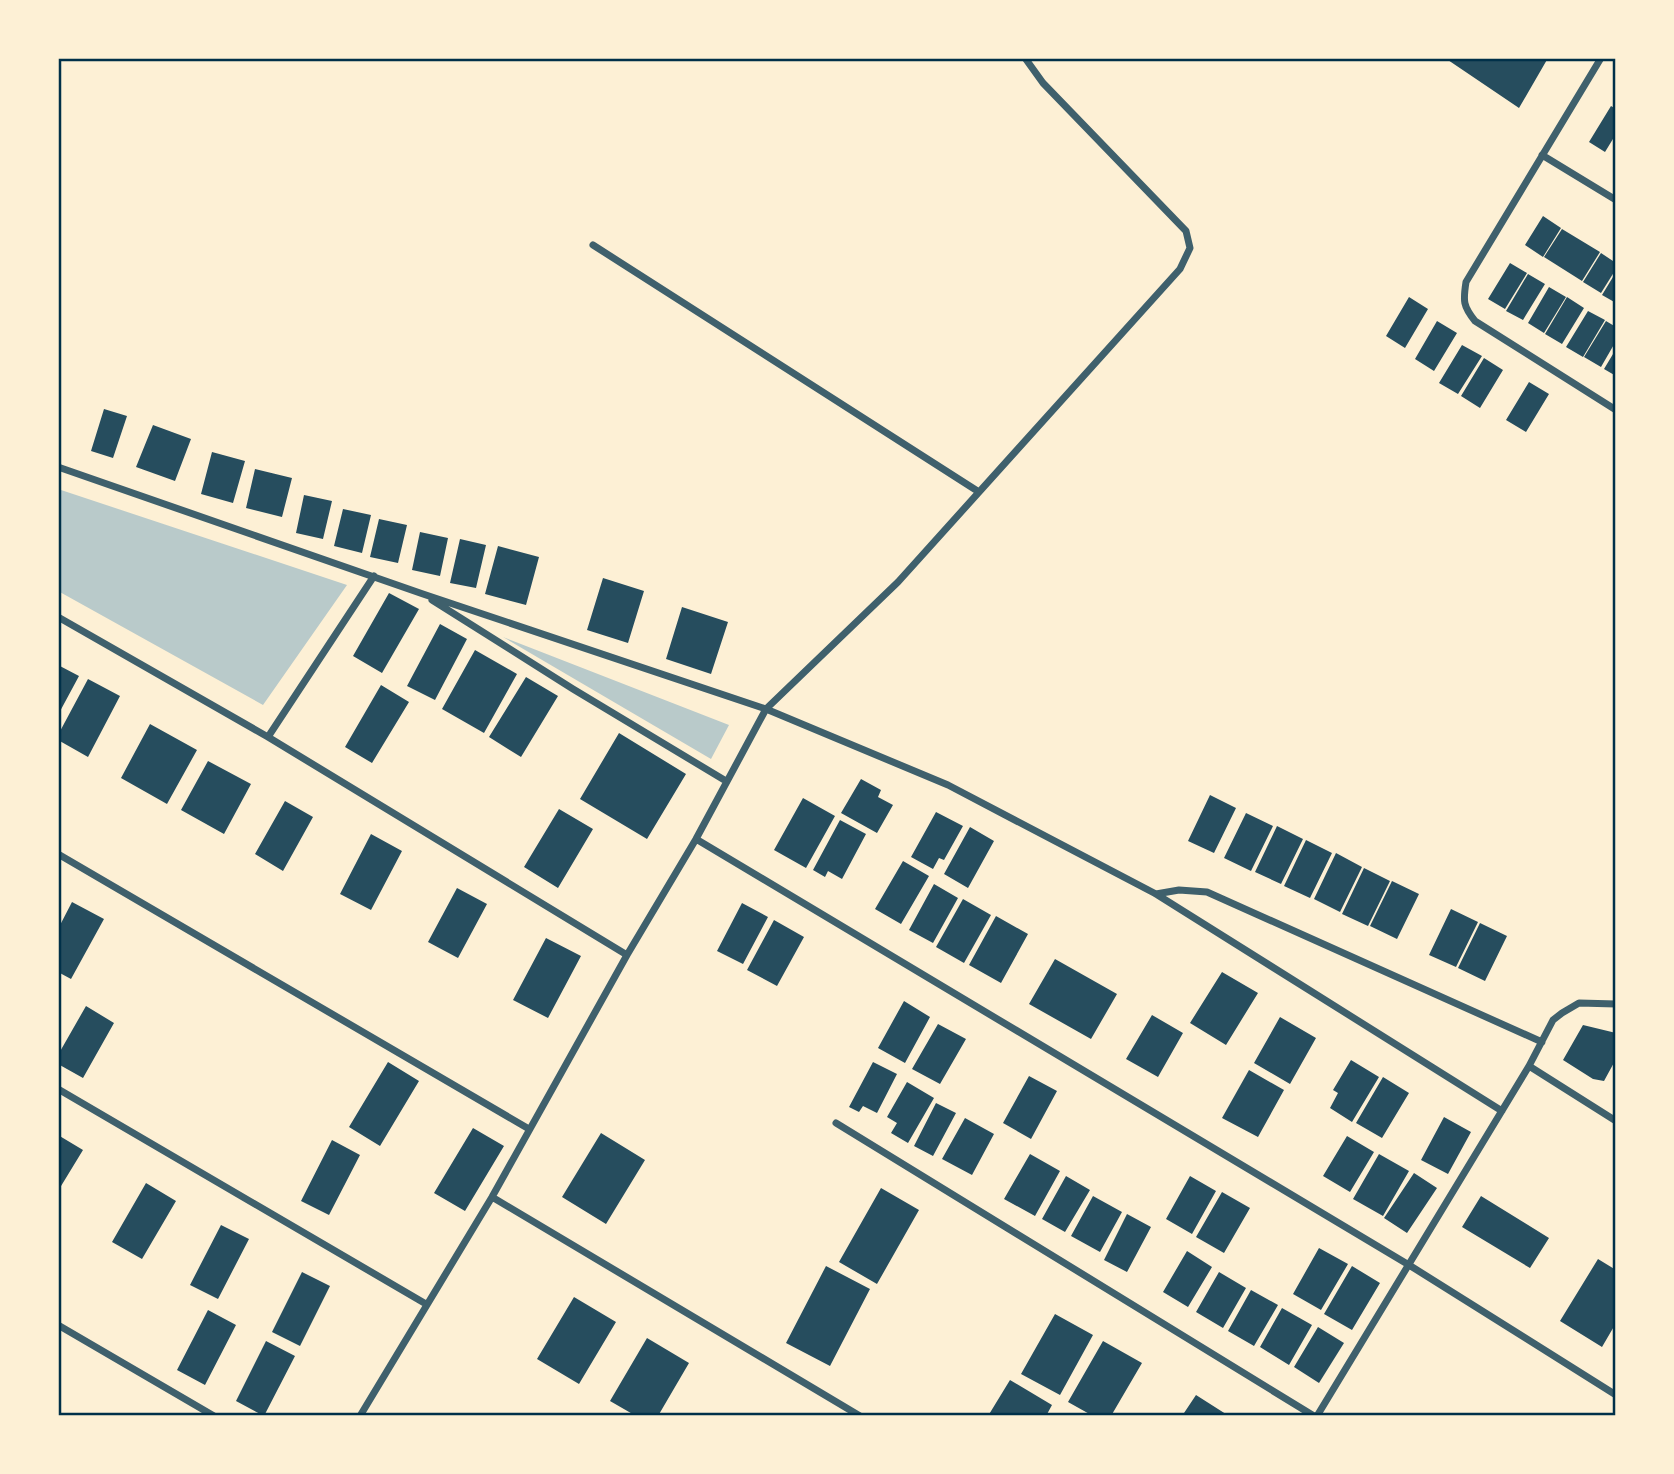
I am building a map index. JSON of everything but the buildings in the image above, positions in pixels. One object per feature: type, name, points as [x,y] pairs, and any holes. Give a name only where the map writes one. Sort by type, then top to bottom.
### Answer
[{"type":"street","points":[[360,1416],[492,1197],[627,954],[696,839],[766,709],[898,582],[1180,269],[1190,248],[1186,232],[1043,83],[1026,58]]},
{"type":"street","points":[[1601,58],[1466,282],[1463,299],[1475,321],[1616,410]]},
{"type":"street","points":[[1542,155],[1616,200]]},
{"type":"street","points":[[593,246],[979,492]]},
{"type":"street","points":[[58,467],[423,594],[766,709],[948,785],[1156,894],[1502,1111]]},
{"type":"street","points":[[268,737],[374,576]]},
{"type":"street","points":[[423,594],[726,781]]},
{"type":"street","points":[[58,617],[268,737],[627,954]]},
{"type":"street","points":[[696,839],[1409,1265],[1616,1395]]},
{"type":"street","points":[[58,854],[529,1129]]},
{"type":"street","points":[[1156,894],[1179,890],[1207,892],[1542,1042]]},
{"type":"street","points":[[836,1123],[1315,1416],[1502,1111],[1553,1020],[1579,1003],[1616,1004]]},
{"type":"street","points":[[1529,1066],[1616,1121]]},
{"type":"street","points":[[58,1089],[426,1304]]},
{"type":"street","points":[[492,1197],[860,1416]]},
{"type":"street","points":[[58,1325],[214,1416]]},
{"type":"shaded area","points":[[58,489],[347,585],[263,705],[58,591]]},
{"type":"shaded area","points":[[503,637],[729,725],[711,759]]}]
